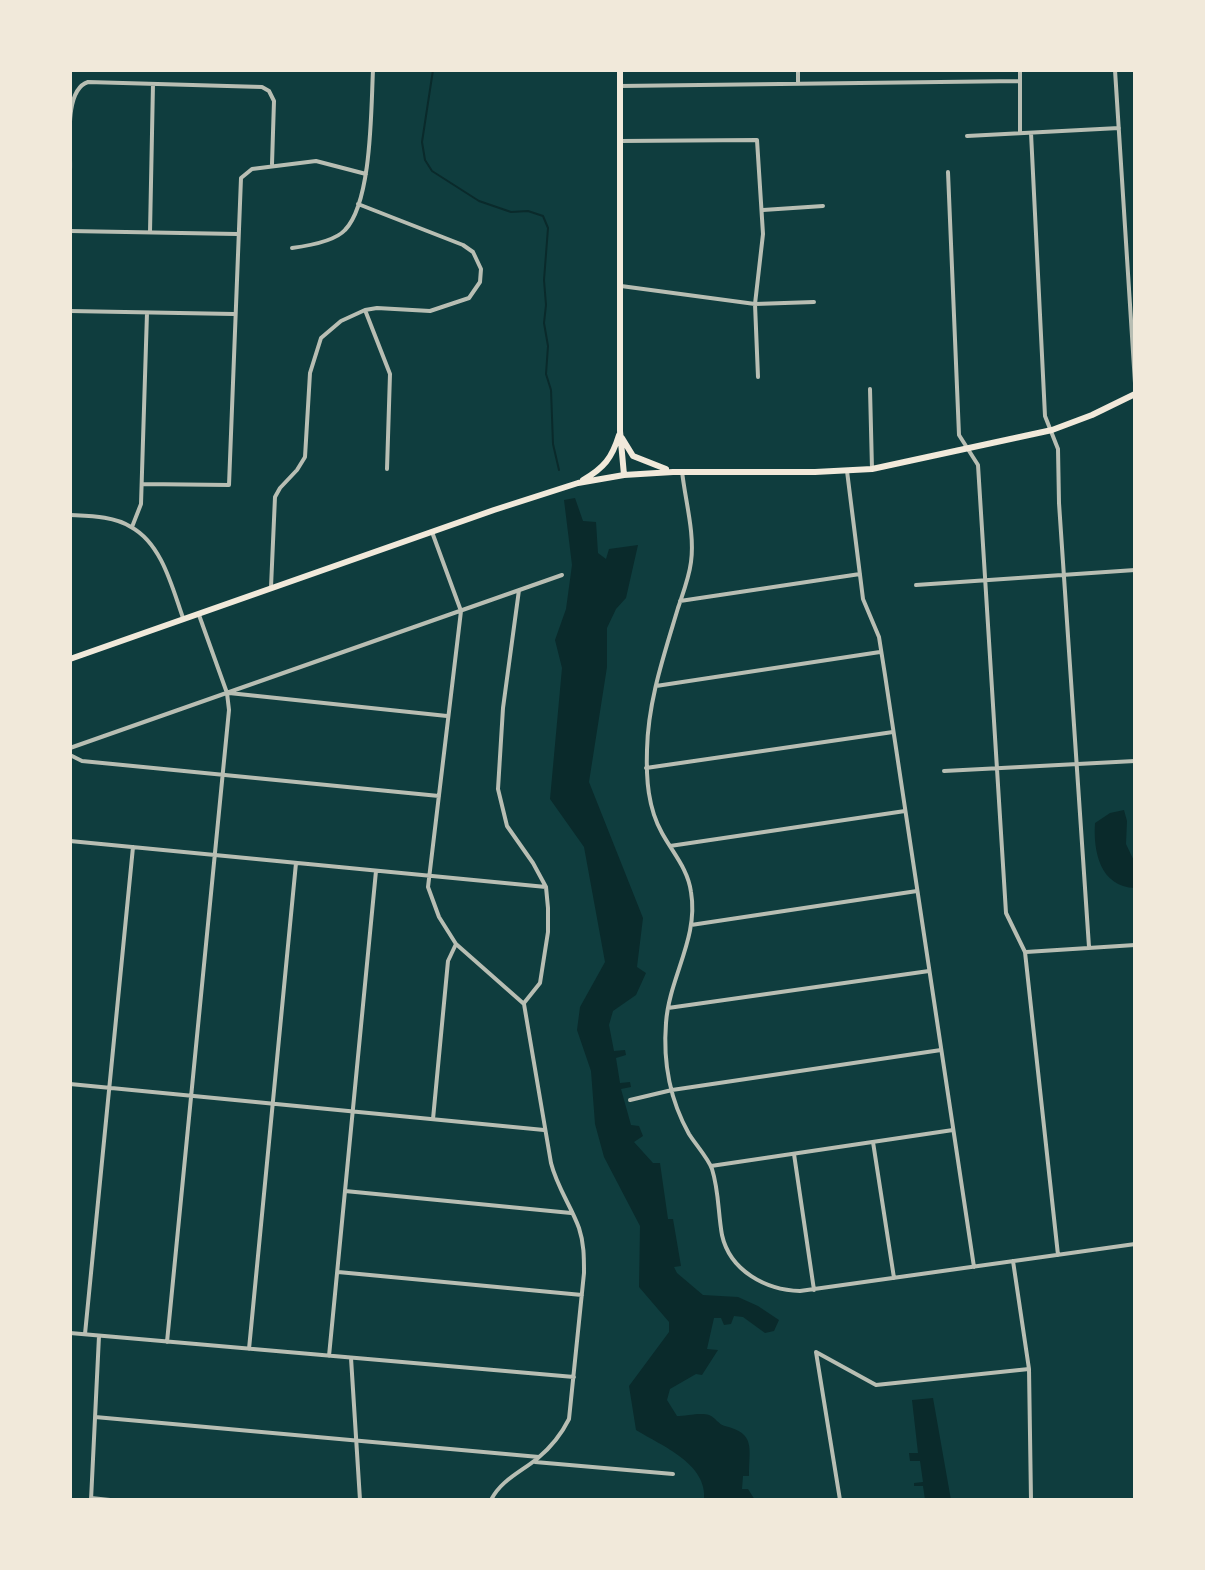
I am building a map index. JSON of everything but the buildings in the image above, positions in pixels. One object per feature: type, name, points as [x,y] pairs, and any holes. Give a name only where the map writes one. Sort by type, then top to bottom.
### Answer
[{"type":"main road","points":[[620,70],[620,431],[624,475]]},
{"type":"main road","points":[[70,659],[578,483],[624,475],[682,471],[872,469],[1052,430],[1135,394]]},
{"type":"main road","points":[[620,431],[633,456],[673,472]]},
{"type":"main road","points":[[578,483],[607,465],[620,431]]},
{"type":"street","points":[[292,248],[337,236],[346,229],[358,204],[366,174],[373,70]]},
{"type":"street","points":[[798,70],[798,84]]},
{"type":"street","points":[[1020,70],[1020,133]]},
{"type":"street","points":[[1115,70],[1135,383]]},
{"type":"street","points":[[620,86],[1020,81]]},
{"type":"street","points":[[70,170],[71,102],[80,85],[88,82],[252,86],[269,91],[274,101],[272,164]]},
{"type":"street","points":[[150,232],[153,84]]},
{"type":"street","points":[[967,136],[1119,128]]},
{"type":"street","points":[[1031,133],[1045,416],[1058,449],[1089,947]]},
{"type":"street","points":[[620,141],[757,140],[763,210],[755,304],[758,377]]},
{"type":"street","points":[[142,484],[229,485],[241,178],[252,169],[272,164],[319,161],[366,174]]},
{"type":"street","points":[[948,172],[959,435],[978,465],[1006,913],[1025,952],[1058,1255]]},
{"type":"street","points":[[271,590],[275,497],[305,457],[310,373],[321,338],[341,321],[365,310],[430,311],[445,308],[469,298],[480,282],[481,269],[473,252],[463,245],[358,204]]},
{"type":"street","points":[[763,210],[823,206]]},
{"type":"street","points":[[70,231],[237,234]]},
{"type":"street","points":[[620,286],[755,304],[814,302]]},
{"type":"street","points":[[365,310],[390,374],[387,469]]},
{"type":"street","points":[[70,311],[234,314]]},
{"type":"street","points":[[132,527],[141,504],[147,313]]},
{"type":"street","points":[[870,389],[872,469]]},
{"type":"street","points":[[682,471],[692,558],[656,686],[646,768],[655,820],[689,879],[692,896],[691,925],[683,964],[668,1008],[665,1052],[672,1090],[687,1131],[711,1166],[720,1204],[722,1235],[732,1258],[749,1275],[767,1285],[791,1291],[1135,1244]]},
{"type":"street","points":[[847,471],[863,599],[879,637],[974,1267]]},
{"type":"street","points":[[70,515],[102,517],[132,527],[161,561],[184,620]]},
{"type":"street","points":[[432,532],[461,611],[428,887],[439,917],[456,944],[524,1004],[555,1179],[579,1227],[584,1250],[569,1419],[540,1457],[501,1485],[491,1500]]},
{"type":"street","points":[[916,585],[1135,570]]},
{"type":"street","points":[[680,601],[861,574]]},
{"type":"street","points":[[70,748],[562,575]]},
{"type":"street","points":[[519,590],[503,708],[498,789],[507,826],[546,887],[548,932],[540,983],[524,1004]]},
{"type":"street","points":[[167,1342],[229,710],[227,693],[199,615]]},
{"type":"street","points":[[656,686],[880,652]]},
{"type":"street","points":[[227,693],[448,716]]},
{"type":"street","points":[[646,768],[893,732]]},
{"type":"street","points":[[70,755],[82,761],[439,796]]},
{"type":"street","points":[[944,771],[1135,761]]},
{"type":"street","points":[[670,846],[905,811]]},
{"type":"street","points":[[70,841],[546,887]]},
{"type":"street","points":[[85,1335],[133,847]]},
{"type":"street","points":[[249,1349],[296,863]]},
{"type":"street","points":[[329,1356],[376,871]]},
{"type":"street","points":[[691,925],[917,891]]},
{"type":"street","points":[[433,1119],[448,961],[456,944]]},
{"type":"street","points":[[1025,952],[1135,945]]},
{"type":"street","points":[[668,1008],[929,971]]},
{"type":"street","points":[[630,1100],[672,1090],[941,1050]]},
{"type":"street","points":[[70,1084],[544,1130]]},
{"type":"street","points":[[711,1166],[953,1130]]},
{"type":"street","points":[[873,1142],[894,1279]]},
{"type":"street","points":[[794,1153],[814,1290]]},
{"type":"street","points":[[345,1191],[571,1213]]},
{"type":"street","points":[[1013,1261],[1029,1369],[1031,1500]]},
{"type":"street","points":[[337,1272],[582,1295]]},
{"type":"street","points":[[70,1333],[574,1377]]},
{"type":"street","points":[[99,1336],[91,1499],[110,1500]]},
{"type":"street","points":[[840,1500],[816,1352],[876,1385],[1029,1369]]},
{"type":"street","points":[[351,1358],[360,1500]]},
{"type":"street","points":[[95,1417],[540,1457]]},
{"type":"street","points":[[532,1462],[673,1474]]},
{"type":"water","points":[[575,498],[583,521],[596,522],[598,553],[606,559],[609,549],[638,545],[626,598],[616,609],[607,628],[607,667],[589,782],[643,918],[637,967],[646,973],[636,995],[613,1011],[609,1025],[614,1051],[625,1050],[626,1055],[616,1058],[620,1083],[630,1082],[631,1087],[621,1089],[631,1125],[639,1126],[643,1136],[634,1142],[653,1163],[660,1163],[668,1219],[673,1219],[681,1266],[674,1267],[677,1273],[703,1295],[738,1297],[779,1320],[774,1331],[765,1333],[743,1317],[734,1316],[731,1324],[724,1325],[721,1318],[714,1318],[707,1349],[718,1350],[702,1375],[696,1374],[670,1389],[667,1400],[677,1416],[709,1415],[742,1433],[750,1450],[749,1476],[743,1476],[742,1489],[748,1489],[755,1500],[704,1500],[699,1476],[691,1466],[636,1430],[629,1386],[669,1332],[669,1322],[639,1287],[640,1226],[604,1157],[595,1124],[591,1071],[577,1030],[580,1007],[605,962],[584,847],[550,799],[562,668],[555,640],[566,609],[572,565],[564,500]]},
{"type":"water","points":[[1124,810],[1126,844],[1135,863],[1135,888],[1123,886],[1106,874],[1095,845],[1095,823],[1110,813]]},
{"type":"water","points":[[933,1398],[951,1500],[925,1500],[923,1486],[914,1486],[914,1483],[923,1482],[920,1461],[910,1461],[909,1453],[918,1453],[912,1400]]},
{"type":"waterway","points":[[433,70],[422,142],[425,160],[432,171],[479,201],[511,212],[528,211],[543,216],[548,228],[544,280],[544,323],[548,346],[546,374],[551,390],[553,444],[559,470]]}]
